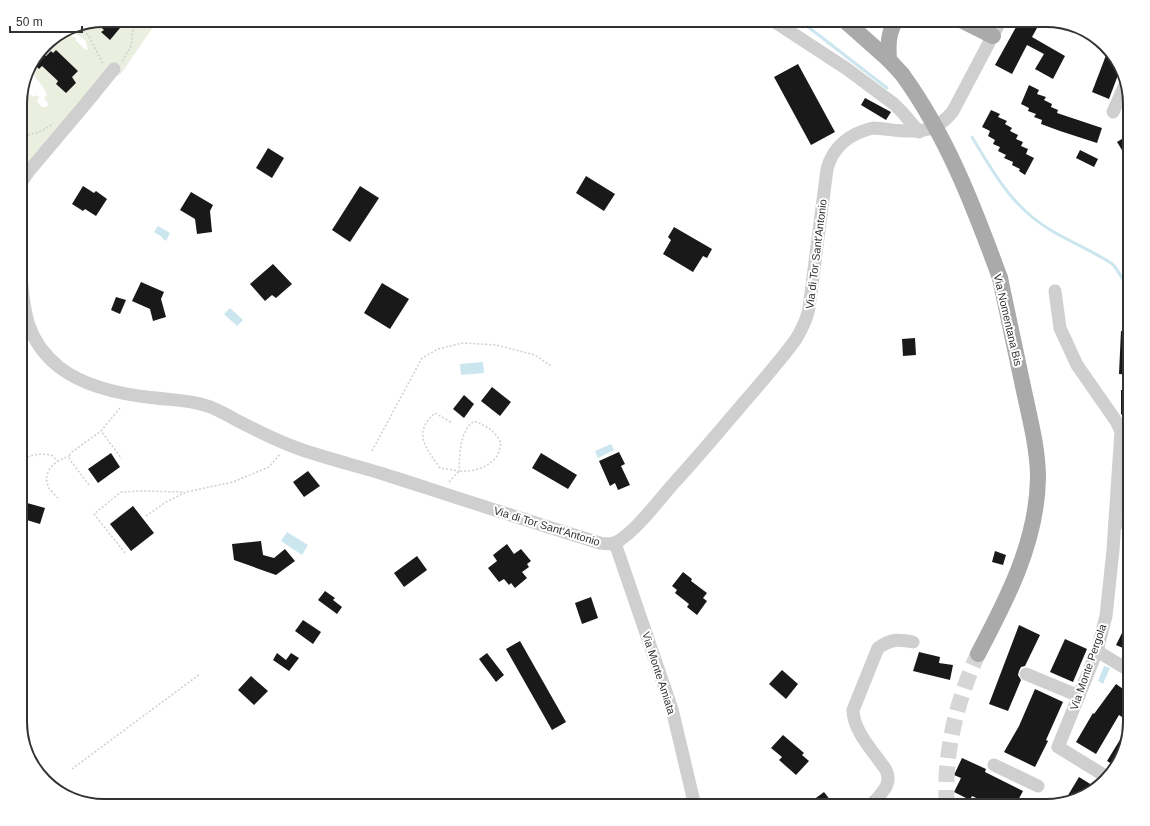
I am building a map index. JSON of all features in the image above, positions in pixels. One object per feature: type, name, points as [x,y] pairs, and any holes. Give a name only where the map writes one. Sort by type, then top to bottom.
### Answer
[{"type":"main road","name":"Via Nomentana Bis","points":[[852,27],[889,60],[902,74],[944,144],[971,200],[1000,278],[1032,429],[1038,478],[1032,524],[1023,558],[1007,598],[978,654]]},
{"type":"main road","points":[[889,60],[888,42],[892,27]]},
{"type":"main road","points":[[975,27],[992,36]]},
{"type":"street","points":[[783,27],[846,69],[894,104],[919,132]]},
{"type":"street","name":"Via di Tor Sant'Antonio","points":[[27,319],[29,327],[37,342],[48,357],[70,374],[89,383],[121,393],[205,405],[289,445],[592,540],[607,544],[615,543],[636,526],[696,458],[762,381],[794,342],[802,329],[809,308],[827,169],[834,152],[850,137],[873,128],[919,132],[939,125],[950,115],[997,27]]},
{"type":"street","points":[[27,174],[88,102],[112,67]]},
{"type":"street","points":[[1113,112],[1122,93]]},
{"type":"street","name":"Via Monte Pergola","points":[[1055,291],[1060,328],[1077,365],[1123,429]]},
{"type":"street","name":"Via Monte Pergola","points":[[1102,774],[1058,747],[1097,651],[1107,610],[1123,449]]},
{"type":"street","points":[[1115,521],[1123,523]]},
{"type":"street","name":"Via Monte Amiata","points":[[615,543],[672,709],[694,799]]},
{"type":"street","points":[[880,799],[888,782],[888,776],[886,770],[857,728],[853,710],[878,648],[886,642],[898,639],[913,642]]},
{"type":"street","points":[[1097,651],[1123,667]]},
{"type":"street","points":[[1026,674],[1079,696]]},
{"type":"street","points":[[994,765],[1038,786]]},
{"type":"path","points":[[83,30],[112,67],[126,56],[131,46],[133,27]]},
{"type":"path","points":[[27,135],[39,132],[53,124]]},
{"type":"path","points":[[372,451],[422,358],[438,349],[463,344],[496,345],[535,355],[551,366]]},
{"type":"path","points":[[58,498],[49,488],[47,477],[48,471],[57,461],[69,456],[72,452],[101,431],[120,408]]},
{"type":"path","points":[[445,494],[449,481],[459,471],[461,446],[464,435],[474,421],[495,432],[501,443],[498,455],[488,465],[470,472],[459,471],[440,468],[423,443],[423,431],[426,421],[435,413],[452,423]]},
{"type":"path","points":[[101,431],[122,459]]},
{"type":"path","points":[[126,553],[94,514],[121,492],[186,492],[232,482],[269,467],[282,451]]},
{"type":"path","points":[[27,457],[41,454],[53,456],[57,461]]},
{"type":"path","points":[[69,456],[70,460],[89,485]]},
{"type":"path","points":[[146,516],[166,502],[186,492]]},
{"type":"path","points":[[72,769],[200,674]]},
{"type":"shaded area","points":[[104,27],[153,27],[120,75],[106,78],[28,168],[28,94],[34,97],[36,95],[39,97],[37,101],[42,107],[46,107],[49,104],[44,98],[47,95],[44,88],[33,75],[37,67],[39,69],[42,66],[58,81],[56,84],[66,93],[76,83],[72,77],[78,71],[56,51],[53,53],[51,51],[46,56],[45,55],[53,46],[70,35],[76,38],[76,41],[86,50],[88,49],[85,40],[75,33],[79,31]]},
{"type":"water","points":[[158,226],[170,233],[166,241],[154,232]]},
{"type":"water","points":[[230,308],[243,320],[237,326],[224,314]]},
{"type":"water","points":[[483,362],[484,373],[461,375],[460,364]]},
{"type":"water","points":[[611,444],[614,450],[598,458],[595,451]]},
{"type":"water","points":[[287,532],[308,545],[302,555],[281,541]]},
{"type":"water","points":[[1104,666],[1110,668],[1103,684],[1098,681]]},
{"type":"building","points":[[101,27],[120,28],[110,40],[101,32],[104,30]]},
{"type":"building","points":[[1016,27],[1037,28],[1032,37],[1065,56],[1053,79],[1035,69],[1044,54],[1027,45],[1012,74],[995,65]]},
{"type":"building","points":[[56,50],[78,71],[72,77],[76,83],[66,93],[56,84],[58,81],[42,66],[39,69],[37,67],[45,55],[46,56],[51,51],[53,53]]},
{"type":"building","points":[[1106,56],[1118,76],[1109,99],[1092,92]]},
{"type":"building","points":[[798,64],[835,132],[811,145],[774,77]]},
{"type":"building","points":[[1029,85],[1039,90],[1037,94],[1046,97],[1044,100],[1052,104],[1051,107],[1058,110],[1057,113],[1102,128],[1097,143],[1041,124],[1042,120],[1034,117],[1036,114],[1028,111],[1029,108],[1021,104]]},
{"type":"building","points":[[865,98],[891,112],[886,120],[861,105]]},
{"type":"building","points":[[991,110],[1000,114],[998,117],[1007,121],[1005,124],[1012,128],[1010,131],[1018,135],[1016,139],[1023,142],[1021,146],[1028,149],[1026,154],[1034,158],[1025,175],[1019,171],[1020,169],[1012,165],[1013,162],[1004,158],[1006,155],[998,151],[1000,147],[993,144],[995,140],[988,136],[990,131],[982,127]]},
{"type":"building","points":[[1123,138],[1123,152],[1117,142]]},
{"type":"building","points":[[268,148],[284,158],[272,178],[256,168]]},
{"type":"building","points":[[1080,150],[1098,159],[1094,167],[1076,158]]},
{"type":"building","points":[[586,176],[615,194],[604,211],[576,193]]},
{"type":"building","points":[[83,186],[94,193],[96,191],[107,199],[96,216],[85,209],[83,211],[72,204]]},
{"type":"building","points":[[360,186],[379,198],[350,242],[332,230]]},
{"type":"building","points":[[191,192],[213,205],[210,211],[212,232],[197,234],[195,219],[180,210]]},
{"type":"building","points":[[674,227],[712,249],[707,258],[703,256],[693,272],[663,254],[671,240],[668,237]]},
{"type":"building","points":[[273,264],[292,284],[276,298],[272,295],[265,301],[250,284]]},
{"type":"building","points":[[141,282],[164,292],[161,299],[166,317],[153,321],[150,309],[132,301]]},
{"type":"building","points":[[382,283],[409,299],[390,329],[364,313]]},
{"type":"building","points":[[116,297],[126,300],[120,314],[111,310]]},
{"type":"building","points":[[1121,331],[1123,331],[1123,374],[1119,374]]},
{"type":"building","points":[[915,338],[916,355],[903,356],[902,339]]},
{"type":"building","points":[[492,387],[511,402],[500,416],[481,401]]},
{"type":"building","points":[[1121,390],[1123,390],[1123,415],[1121,414]]},
{"type":"building","points":[[464,395],[474,404],[464,418],[453,409]]},
{"type":"building","points":[[619,452],[625,464],[621,466],[630,485],[618,490],[615,483],[610,486],[599,461]]},
{"type":"building","points":[[111,453],[120,467],[98,483],[88,469]]},
{"type":"building","points":[[541,453],[577,475],[568,489],[532,468]]},
{"type":"building","points":[[308,471],[320,486],[304,497],[293,482]]},
{"type":"building","points":[[27,503],[45,508],[40,524],[27,520]]},
{"type":"building","points":[[133,506],[154,533],[131,551],[110,524]]},
{"type":"building","points":[[261,541],[263,555],[274,558],[285,549],[295,561],[276,575],[234,560],[232,544]]},
{"type":"building","points":[[507,544],[514,554],[521,549],[531,561],[527,564],[529,567],[522,572],[527,578],[515,588],[511,583],[509,585],[504,579],[499,582],[488,568],[497,561],[493,555]]},
{"type":"building","points":[[995,551],[1006,555],[1003,565],[992,562]]},
{"type":"building","points":[[417,556],[427,570],[404,587],[394,573]]},
{"type":"building","points":[[683,572],[692,579],[691,581],[707,593],[703,598],[707,601],[697,615],[687,607],[689,604],[675,593],[677,590],[672,586]]},
{"type":"building","points":[[325,591],[335,598],[333,600],[342,607],[337,614],[318,600]]},
{"type":"building","points":[[591,597],[598,618],[582,624],[575,603]]},
{"type":"building","points":[[303,620],[321,632],[313,644],[295,631]]},
{"type":"building","points":[[1019,625],[1040,635],[1025,666],[1021,667],[1019,671],[1018,675],[1021,680],[1008,711],[989,704]]},
{"type":"building","points":[[1123,631],[1123,648],[1116,645]]},
{"type":"building","points":[[1065,639],[1087,649],[1073,682],[1050,672]]},
{"type":"building","points":[[520,641],[566,722],[552,730],[506,649]]},
{"type":"building","points":[[919,652],[940,657],[939,663],[953,665],[950,680],[913,671]]},
{"type":"building","points":[[277,653],[286,660],[291,653],[299,658],[289,671],[273,660]]},
{"type":"building","points":[[487,653],[504,675],[496,682],[479,659]]},
{"type":"building","points":[[782,670],[798,684],[786,699],[769,684]]},
{"type":"building","points":[[251,676],[268,691],[254,705],[238,690]]},
{"type":"building","points":[[1116,684],[1123,689],[1123,716],[1122,717],[1119,715],[1096,754],[1076,742],[1093,713],[1094,714]]},
{"type":"building","points":[[1035,689],[1063,702],[1046,740],[1048,741],[1035,767],[1004,752],[1019,726]]},
{"type":"building","points":[[783,735],[804,753],[802,755],[809,761],[796,775],[779,760],[782,757],[771,748]]},
{"type":"building","points":[[1121,738],[1119,747],[1111,763],[1107,761]]},
{"type":"building","points":[[962,758],[986,769],[985,772],[1023,791],[1019,799],[978,799],[972,796],[970,799],[968,799],[954,792],[961,778],[954,775]]},
{"type":"building","points":[[1079,777],[1091,784],[1080,791],[1068,796]]},
{"type":"building","points":[[824,792],[830,799],[814,799]]},
{"type":"waterway","points":[[808,27],[887,88]]},
{"type":"waterway","points":[[972,137],[997,177],[1015,201],[1026,212],[1052,231],[1111,263],[1123,279]]},
{"type":"tunnel","points":[[947,799],[947,767],[953,728],[970,672],[978,654]]}]
